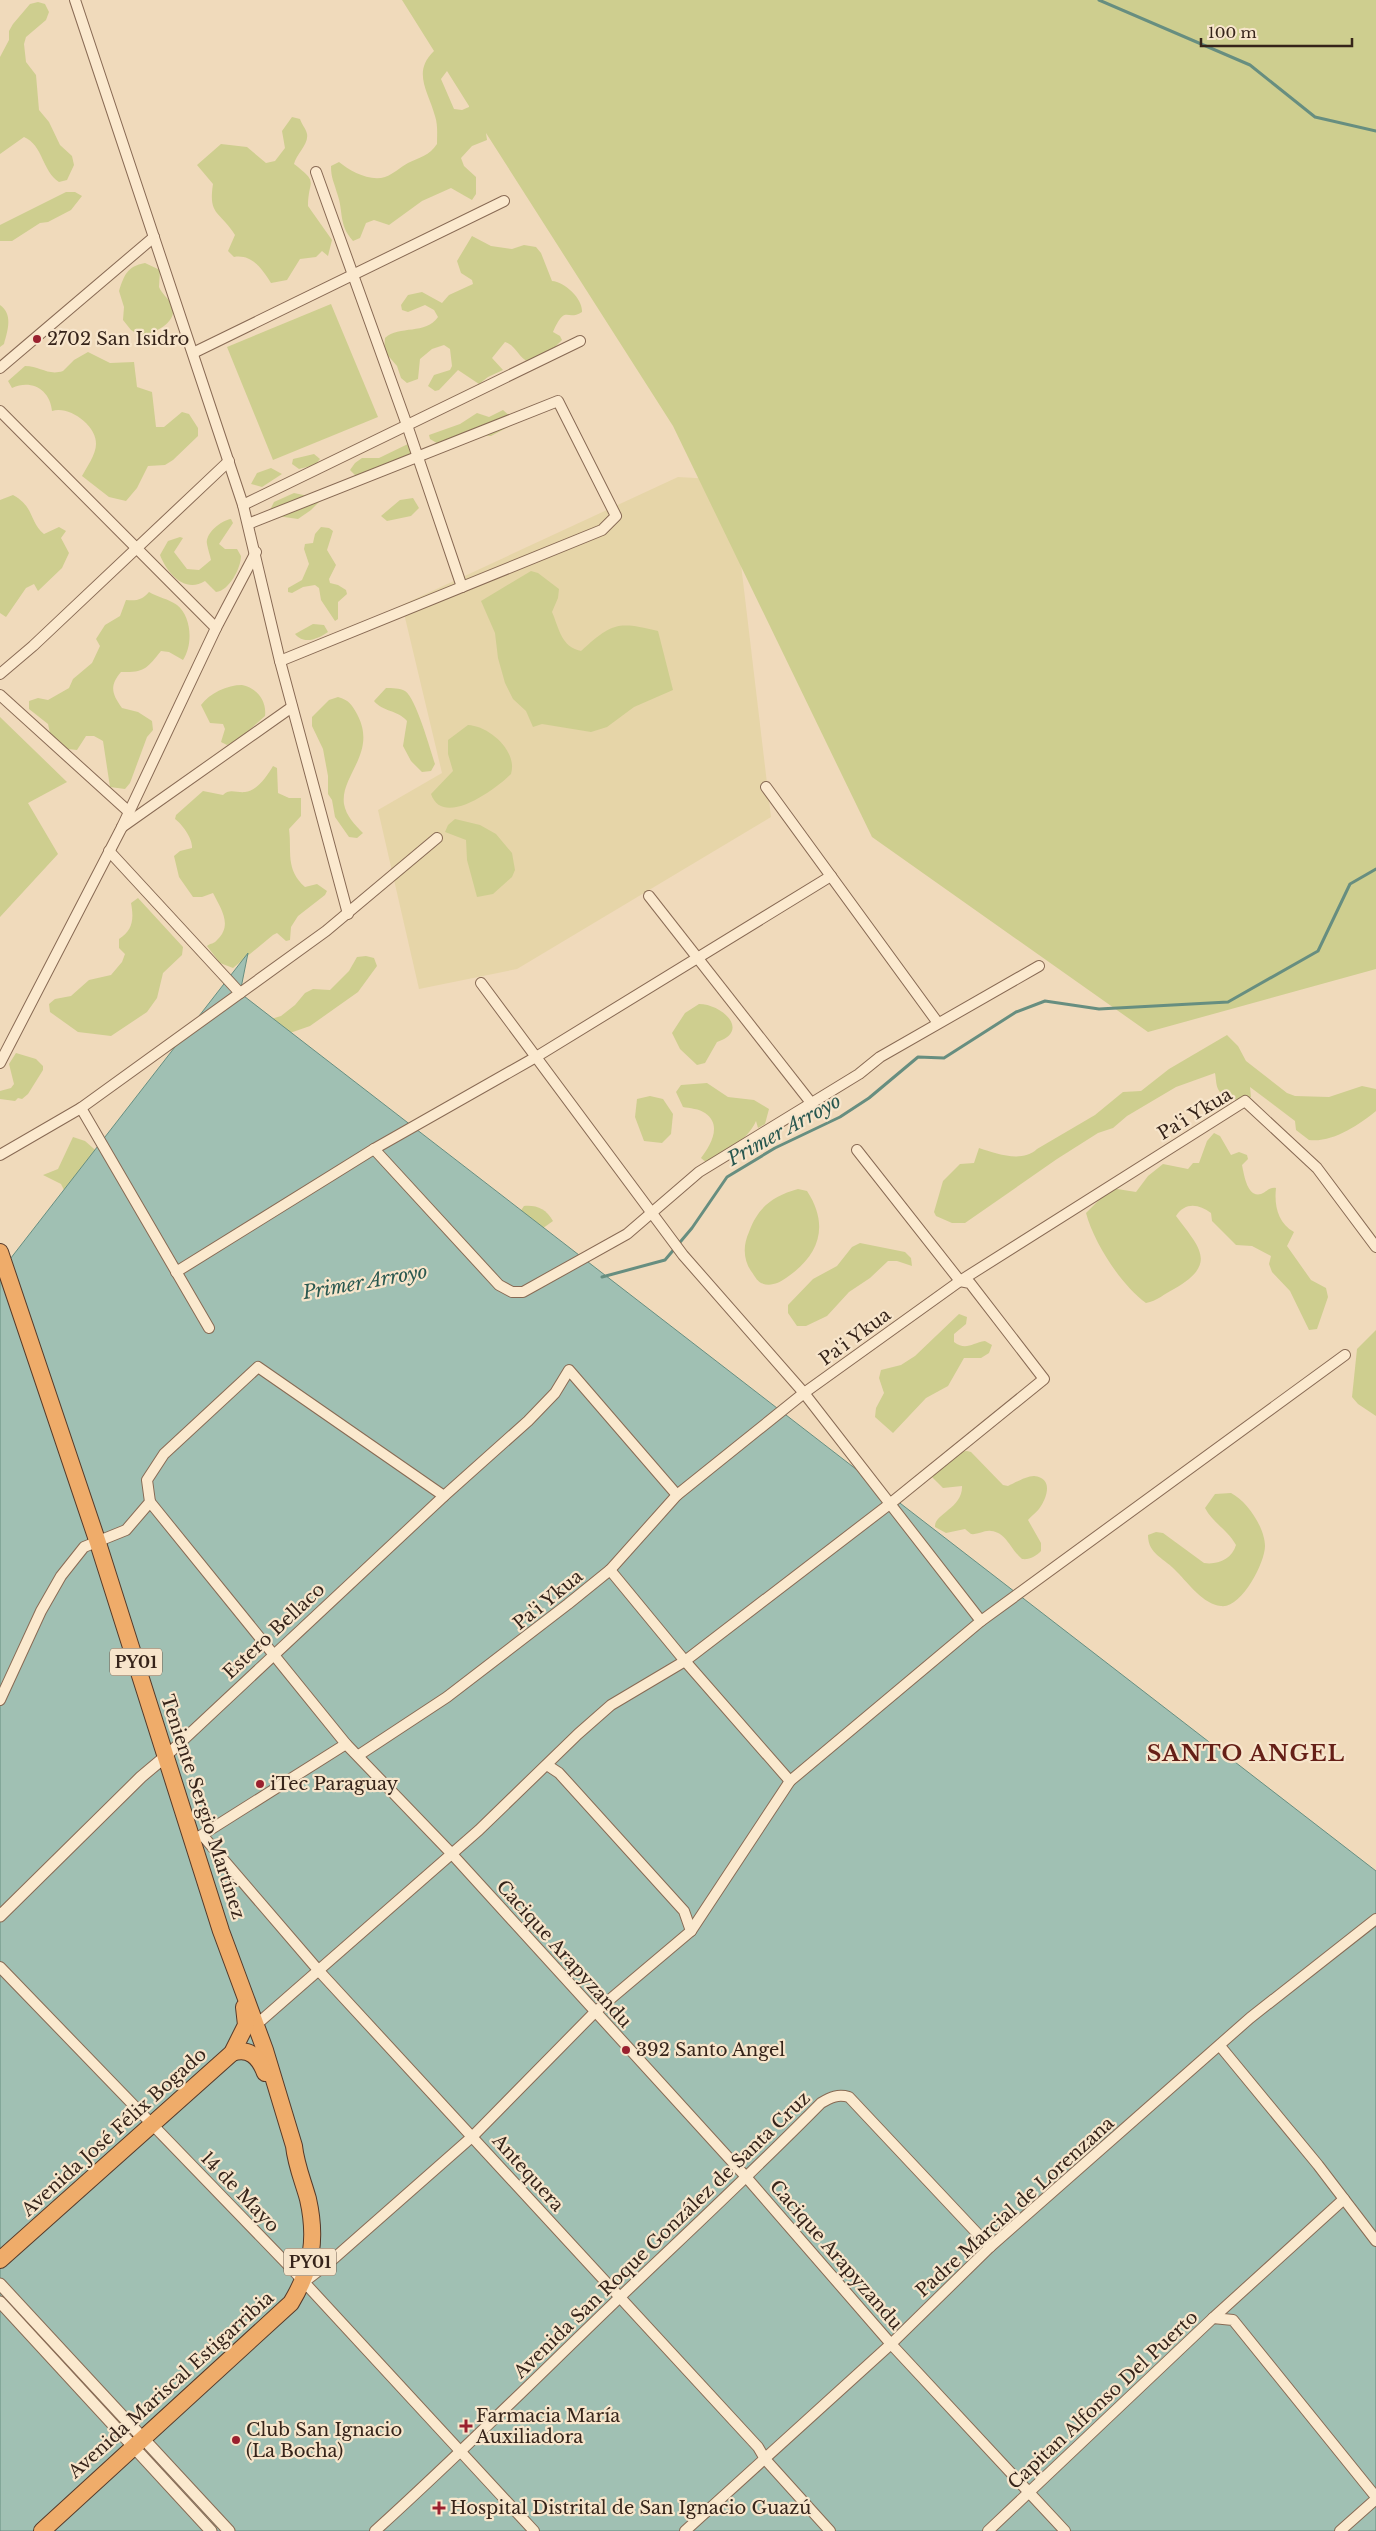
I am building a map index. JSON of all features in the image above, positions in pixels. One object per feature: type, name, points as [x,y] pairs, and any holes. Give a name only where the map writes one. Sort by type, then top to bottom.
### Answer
[{"type":"highway","name":"Teniente Sergio Martínez","points":[[0,1252],[98,1543],[166,1756],[198,1838],[221,1931],[256,2025]]},
{"type":"highway","points":[[221,1931],[245,2011],[246,2025],[232,2053]]},
{"type":"highway","name":"Avenida Mariscal Estigarribia","points":[[42,2531],[138,2441],[291,2303],[303,2283],[310,2265],[312,2225],[308,2198],[295,2160],[294,2146],[256,2025]]},
{"type":"highway","points":[[232,2053],[240,2050],[250,2053],[261,2063],[295,2160]]},
{"type":"highway","name":"Avenida José Félix Bogado","points":[[0,2260],[232,2053]]},
{"type":"street","points":[[75,0],[243,505],[256,552],[280,661],[348,914]]},
{"type":"street","points":[[316,172],[407,425],[462,586]]},
{"type":"street","points":[[192,353],[504,201]]},
{"type":"street","points":[[0,368],[154,237]]},
{"type":"street","points":[[243,505],[580,341]]},
{"type":"street","points":[[248,524],[558,401],[616,516],[602,530],[280,661]]},
{"type":"street","points":[[0,411],[216,628]]},
{"type":"street","points":[[0,674],[34,646],[229,461]]},
{"type":"street","points":[[0,1063],[122,827],[128,810],[216,628],[256,552]]},
{"type":"street","points":[[0,695],[128,810]]},
{"type":"street","points":[[122,827],[292,707]]},
{"type":"street","points":[[766,787],[938,1023]]},
{"type":"street","points":[[0,1155],[81,1108],[240,993],[348,914],[437,838]]},
{"type":"street","points":[[108,851],[240,993]]},
{"type":"street","points":[[176,1272],[374,1149],[536,1057],[831,876]]},
{"type":"street","points":[[649,896],[812,1104]]},
{"type":"street","points":[[374,1149],[499,1285],[512,1292],[523,1292],[627,1234],[699,1172],[812,1104],[859,1074],[880,1057],[1040,966]]},
{"type":"street","points":[[481,983],[680,1252],[804,1394],[981,1621]]},
{"type":"street","name":"Pa'i Ykua","points":[[358,1755],[447,1697],[520,1644],[610,1570],[677,1495],[804,1394],[960,1281],[1245,1101],[1317,1168],[1376,1247]]},
{"type":"street","points":[[81,1108],[209,1328]]},
{"type":"street","points":[[256,2025],[479,1830],[611,1705],[685,1661],[891,1504],[1044,1380],[970,1283],[960,1281],[857,1150]]},
{"type":"street","points":[[303,2283],[331,2261],[472,2136],[595,2012],[691,1931],[790,1781],[981,1621],[1346,1355]]},
{"type":"street","points":[[0,1700],[47,1598],[61,1576],[84,1548],[126,1530],[150,1502],[148,1480],[164,1454],[258,1367],[444,1496]]},
{"type":"street","name":"Estero Bellaco","points":[[0,1916],[141,1777],[275,1655],[444,1496],[528,1421],[554,1393],[569,1370],[677,1495]]},
{"type":"street","name":"Cacique Arapyzandu","points":[[150,1502],[346,1744],[451,1853],[747,2178],[891,2344],[1065,2531]]},
{"type":"street","points":[[610,1570],[685,1661],[790,1781]]},
{"type":"street","points":[[198,1838],[346,1744]]},
{"type":"street","points":[[547,1765],[558,1773],[684,1911],[691,1931]]},
{"type":"street","name":"Antequera","points":[[198,1838],[758,2447],[765,2459],[830,2531]]},
{"type":"street","name":"Padre Marcial de Lorenzana","points":[[685,2531],[891,2344],[990,2247],[1250,2018],[1376,1919]]},
{"type":"street","name":"14 de Mayo","points":[[0,1967],[153,2124],[534,2531]]},
{"type":"street","points":[[1220,2046],[1376,2242]]},
{"type":"street","name":"Avenida San Roque González de Santa Cruz","points":[[375,2531],[460,2453],[619,2298],[747,2178],[821,2103],[840,2095],[850,2097],[990,2247]]},
{"type":"street","points":[[1213,2318],[1344,2200]]},
{"type":"street","points":[[0,2284],[138,2441],[211,2531]]},
{"type":"street","points":[[0,2302],[229,2531]]},
{"type":"street","name":"Capitan Alfonso Del Puerto","points":[[988,2531],[1213,2318],[1233,2320],[1376,2498]]},
{"type":"street","points":[[1340,2531],[1376,2498]]},
{"type":"shaded area","points":[[678,477],[731,480],[771,817],[517,969],[419,989],[378,810],[442,773],[402,605]]},
{"type":"green space","points":[[402,0],[1376,0],[1376,969],[1148,1032],[872,837],[673,426],[486,133],[487,140],[472,146],[461,158],[464,166],[476,177],[476,194],[472,200],[451,188],[422,201],[389,225],[374,220],[366,223],[360,238],[353,241],[348,235],[343,223],[331,166],[339,162],[360,175],[373,178],[385,177],[427,154],[434,148],[437,144],[437,123],[426,90],[423,74],[427,59],[434,51]],"holes":[[[447,71],[469,106],[462,110],[454,109],[441,79]]]},
{"type":"green space","points":[[38,2],[45,4],[49,12],[46,20],[26,37],[24,44],[26,62],[36,75],[39,110],[49,122],[60,145],[72,156],[74,165],[67,180],[59,182],[49,171],[35,146],[24,137],[0,154],[0,57],[9,40],[9,31],[13,24],[30,4]]},
{"type":"green space","points":[[292,117],[300,119],[307,134],[306,142],[294,164],[310,179],[308,206],[332,240],[328,256],[322,251],[316,257],[300,259],[287,280],[271,283],[251,260],[234,257],[228,251],[235,235],[214,208],[212,202],[213,184],[197,165],[221,144],[247,147],[266,163],[275,161],[285,148],[282,131]]},
{"type":"green space","points":[[66,192],[75,192],[82,196],[71,210],[48,222],[40,223],[12,241],[0,241],[0,225]]},
{"type":"green space","points":[[472,236],[491,246],[512,249],[524,245],[536,247],[541,253],[552,281],[562,284],[572,292],[580,302],[582,312],[577,315],[566,315],[561,318],[553,332],[560,336],[562,340],[555,347],[529,362],[505,342],[492,358],[503,370],[488,377],[479,384],[458,370],[439,390],[435,391],[428,386],[434,375],[450,370],[452,366],[450,349],[444,345],[432,349],[420,359],[418,379],[407,383],[401,378],[397,366],[384,351],[385,338],[398,332],[427,326],[438,317],[434,310],[425,305],[408,312],[402,310],[401,305],[408,295],[422,292],[442,303],[449,295],[473,284],[472,280],[461,273],[457,261]]},
{"type":"green space","points":[[145,263],[160,270],[159,287],[171,303],[173,309],[170,321],[159,329],[141,336],[131,330],[123,320],[124,307],[119,291],[130,269]]},
{"type":"green space","points":[[331,304],[378,417],[273,460],[227,347]]},
{"type":"green space","points":[[0,305],[7,313],[8,323],[4,344],[0,347]]},
{"type":"green space","points":[[88,352],[110,363],[134,362],[137,387],[152,392],[156,427],[164,427],[182,412],[189,414],[198,428],[198,436],[173,460],[165,465],[148,466],[137,488],[126,501],[109,497],[82,476],[96,448],[95,437],[87,424],[74,414],[66,411],[52,411],[48,397],[39,388],[26,385],[12,388],[8,381],[25,366],[35,367],[48,372],[63,371],[74,360]]},
{"type":"green space","points":[[503,410],[512,418],[510,426],[491,436],[478,435],[440,445],[430,439],[429,435],[460,424],[477,413],[489,417]]},
{"type":"green space","points":[[410,443],[413,456],[356,476],[350,470],[362,458],[379,458]]},
{"type":"green space","points":[[314,454],[320,459],[315,465],[299,469],[292,464],[293,459]]},
{"type":"green space","points":[[271,468],[282,474],[262,487],[251,484],[257,473]]},
{"type":"green space","points":[[294,493],[322,499],[298,519],[277,516],[270,510],[274,502]]},
{"type":"green space","points":[[13,495],[29,509],[36,525],[44,534],[59,527],[66,531],[61,538],[69,553],[62,568],[38,591],[34,584],[26,588],[6,617],[0,613],[0,500]]},
{"type":"green space","points":[[413,498],[419,508],[411,516],[387,521],[381,516],[400,500]]},
{"type":"green space","points":[[231,519],[233,523],[219,544],[225,549],[237,549],[241,556],[237,572],[225,588],[216,592],[205,581],[191,585],[178,580],[172,575],[160,555],[168,541],[180,537],[183,538],[174,552],[187,569],[199,570],[211,560],[207,540],[211,532],[219,524]]},
{"type":"green space","points":[[321,527],[329,528],[333,531],[327,550],[336,565],[329,579],[330,583],[346,590],[347,594],[338,602],[338,619],[335,621],[321,600],[319,588],[315,585],[303,587],[292,593],[288,592],[288,588],[302,580],[309,564],[304,549],[305,544],[313,543],[315,534]]},
{"type":"green space","points":[[531,571],[538,573],[559,589],[558,598],[552,612],[562,636],[574,649],[581,651],[600,635],[616,627],[633,626],[658,631],[673,690],[634,707],[607,727],[591,732],[542,724],[533,727],[526,711],[513,699],[505,683],[498,658],[495,633],[481,601]]},
{"type":"green space","points":[[149,592],[174,603],[182,610],[188,624],[188,647],[183,660],[169,652],[161,651],[145,668],[135,672],[121,672],[117,677],[113,690],[122,708],[138,712],[152,721],[153,730],[147,737],[130,783],[125,789],[110,787],[103,741],[94,736],[86,736],[77,750],[68,749],[50,733],[48,724],[29,709],[29,701],[38,698],[48,700],[69,688],[73,679],[92,663],[100,646],[96,639],[105,625],[120,616],[126,600],[139,599]]},
{"type":"green space","points":[[313,624],[324,625],[328,632],[311,640],[303,639],[295,634]]},
{"type":"green space","points":[[242,685],[252,689],[263,700],[265,716],[238,740],[227,745],[221,742],[225,729],[223,724],[210,723],[201,705],[219,690]]},
{"type":"green space","points":[[386,688],[405,691],[414,703],[435,764],[431,771],[422,772],[411,761],[403,746],[407,721],[374,701]]},
{"type":"green space","points":[[338,697],[352,705],[362,728],[361,752],[344,793],[344,804],[347,812],[363,833],[357,838],[349,837],[335,817],[332,800],[328,794],[328,776],[323,749],[312,726],[312,717],[329,700]]},
{"type":"green space","points":[[0,717],[67,782],[28,803],[58,854],[0,917]]},
{"type":"green space","points":[[468,725],[485,730],[500,741],[510,757],[512,765],[511,774],[483,796],[458,807],[447,808],[437,804],[431,794],[453,771],[448,754],[448,740]]},
{"type":"green space","points":[[273,766],[277,768],[278,793],[289,798],[301,798],[301,816],[289,829],[294,874],[305,887],[317,884],[327,891],[325,895],[298,916],[291,927],[290,940],[286,941],[277,933],[233,968],[220,963],[207,946],[216,941],[222,934],[225,923],[222,911],[213,893],[202,897],[193,897],[179,877],[174,856],[180,851],[192,848],[192,844],[181,824],[175,819],[176,815],[203,791],[223,795],[230,791],[249,791],[261,782]]},
{"type":"green space","points":[[455,819],[480,825],[496,834],[512,853],[515,870],[512,877],[493,894],[477,897],[467,860],[466,840],[445,832],[448,825]]},
{"type":"green space","points":[[138,898],[183,947],[182,955],[163,973],[157,998],[147,1012],[111,1036],[78,1032],[50,1012],[49,1004],[55,999],[71,996],[89,980],[111,975],[122,962],[125,954],[119,948],[119,939],[130,928],[132,919],[131,903]]},
{"type":"green space","points":[[366,956],[374,958],[377,966],[358,992],[310,1026],[287,1034],[255,1024],[281,1016],[295,1005],[305,993],[313,989],[330,990],[349,971],[357,957]]},
{"type":"green space","points":[[699,1004],[708,1005],[724,1013],[732,1025],[732,1031],[727,1037],[717,1042],[705,1063],[697,1065],[680,1049],[672,1033],[685,1013]]},
{"type":"green space","points":[[1227,1035],[1238,1046],[1246,1061],[1287,1093],[1295,1096],[1329,1097],[1362,1086],[1376,1089],[1376,1111],[1362,1122],[1336,1136],[1327,1139],[1309,1140],[1296,1130],[1295,1121],[1250,1087],[1251,1097],[1247,1099],[1238,1100],[1224,1096],[1217,1087],[1215,1073],[1176,1087],[1127,1116],[1113,1128],[1098,1133],[965,1223],[952,1223],[936,1216],[934,1212],[943,1181],[960,1164],[974,1163],[979,1148],[1009,1156],[1024,1156],[1031,1153],[1095,1115],[1123,1092],[1141,1091],[1169,1069]]},
{"type":"green space","points":[[16,1053],[36,1059],[43,1066],[43,1070],[28,1094],[22,1099],[18,1098],[15,1101],[0,1099],[0,1091],[11,1088],[14,1084],[9,1064]]},
{"type":"green space","points":[[707,1083],[728,1097],[754,1100],[769,1109],[765,1124],[758,1128],[756,1121],[741,1140],[707,1163],[701,1158],[711,1142],[714,1129],[713,1123],[703,1112],[683,1107],[676,1092],[681,1085]]},
{"type":"green space","points":[[650,1096],[663,1099],[673,1114],[671,1134],[662,1143],[644,1141],[635,1117],[637,1099]]},
{"type":"green space","points":[[1214,1133],[1220,1136],[1231,1155],[1239,1152],[1247,1155],[1248,1159],[1242,1165],[1245,1179],[1252,1192],[1261,1194],[1276,1188],[1278,1213],[1284,1224],[1294,1232],[1287,1246],[1311,1280],[1326,1288],[1328,1297],[1317,1329],[1309,1330],[1290,1291],[1272,1272],[1269,1264],[1271,1256],[1252,1246],[1236,1245],[1212,1221],[1211,1213],[1202,1208],[1192,1206],[1184,1208],[1176,1216],[1198,1247],[1200,1263],[1196,1272],[1188,1280],[1154,1301],[1146,1303],[1127,1286],[1118,1275],[1095,1237],[1086,1213],[1111,1188],[1136,1192],[1148,1176],[1163,1164],[1188,1169],[1193,1163],[1199,1163],[1207,1141]]},
{"type":"green space","points":[[73,1137],[85,1141],[101,1155],[69,1200],[61,1184],[43,1175],[58,1169]]},
{"type":"green space","points":[[798,1189],[807,1191],[814,1204],[818,1216],[818,1239],[806,1260],[786,1278],[768,1285],[761,1283],[746,1262],[745,1247],[747,1237],[757,1216],[767,1204],[781,1195]]},
{"type":"green space","points":[[524,1206],[533,1206],[541,1209],[553,1221],[539,1231],[510,1226]]},
{"type":"green space","points":[[860,1243],[905,1252],[911,1258],[912,1266],[897,1261],[888,1261],[870,1278],[849,1292],[827,1316],[806,1326],[797,1326],[788,1313],[788,1305],[813,1279],[837,1266],[852,1247]]},
{"type":"green space","points":[[959,1314],[967,1317],[966,1324],[954,1334],[954,1342],[958,1345],[966,1346],[985,1341],[992,1345],[989,1353],[981,1358],[964,1358],[948,1386],[926,1398],[893,1433],[875,1417],[876,1408],[884,1393],[879,1378],[881,1370],[901,1365],[915,1356]]},
{"type":"green space","points":[[1376,1330],[1376,1416],[1358,1404],[1352,1397],[1357,1349]]},
{"type":"green space","points":[[957,1452],[971,1452],[1003,1485],[1008,1486],[1031,1476],[1044,1480],[1047,1489],[1044,1499],[1039,1509],[1028,1520],[1041,1543],[1041,1551],[1035,1556],[1022,1559],[1004,1538],[996,1532],[988,1531],[971,1534],[965,1529],[946,1533],[935,1527],[939,1518],[958,1500],[962,1486],[943,1488],[932,1477]]},
{"type":"green space","points":[[1231,1493],[1243,1502],[1254,1516],[1262,1531],[1265,1546],[1261,1563],[1244,1593],[1229,1605],[1221,1606],[1202,1598],[1172,1567],[1158,1556],[1151,1547],[1148,1535],[1156,1532],[1163,1533],[1204,1563],[1224,1560],[1231,1554],[1236,1545],[1205,1508],[1215,1494]]},
{"type":"water","points":[[248,953],[240,993],[1376,1871],[1376,2531],[0,2531],[0,1272]]},
{"type":"waterway","points":[[1099,0],[1250,65],[1315,117],[1376,131]]},
{"type":"waterway","name":"Primer Arroyo","points":[[602,1277],[665,1260],[692,1228],[727,1177],[775,1148],[840,1117],[869,1098],[918,1057],[944,1058],[1016,1012],[1045,1001],[1099,1009],[1228,1002],[1318,951],[1350,884],[1376,869]]},
{"type":"place","name":"2702 San Isidro","points":[[37,339]]},
{"type":"place","name":"iTec Paraguay","points":[[260,1784]]},
{"type":"place","name":"392 Santo Angel","points":[[626,2050]]},
{"type":"place","name":"Farmacia María Auxiliadora","points":[[466,2426]]},
{"type":"place","name":"Club San Ignacio (La Bocha)","points":[[236,2440]]},
{"type":"place","name":"Hospital Distrital de San Ignacio Guazú","points":[[439,2508]]},
{"type":"district","name":"SANTO ANGEL","points":[[1246,1753]]}]
